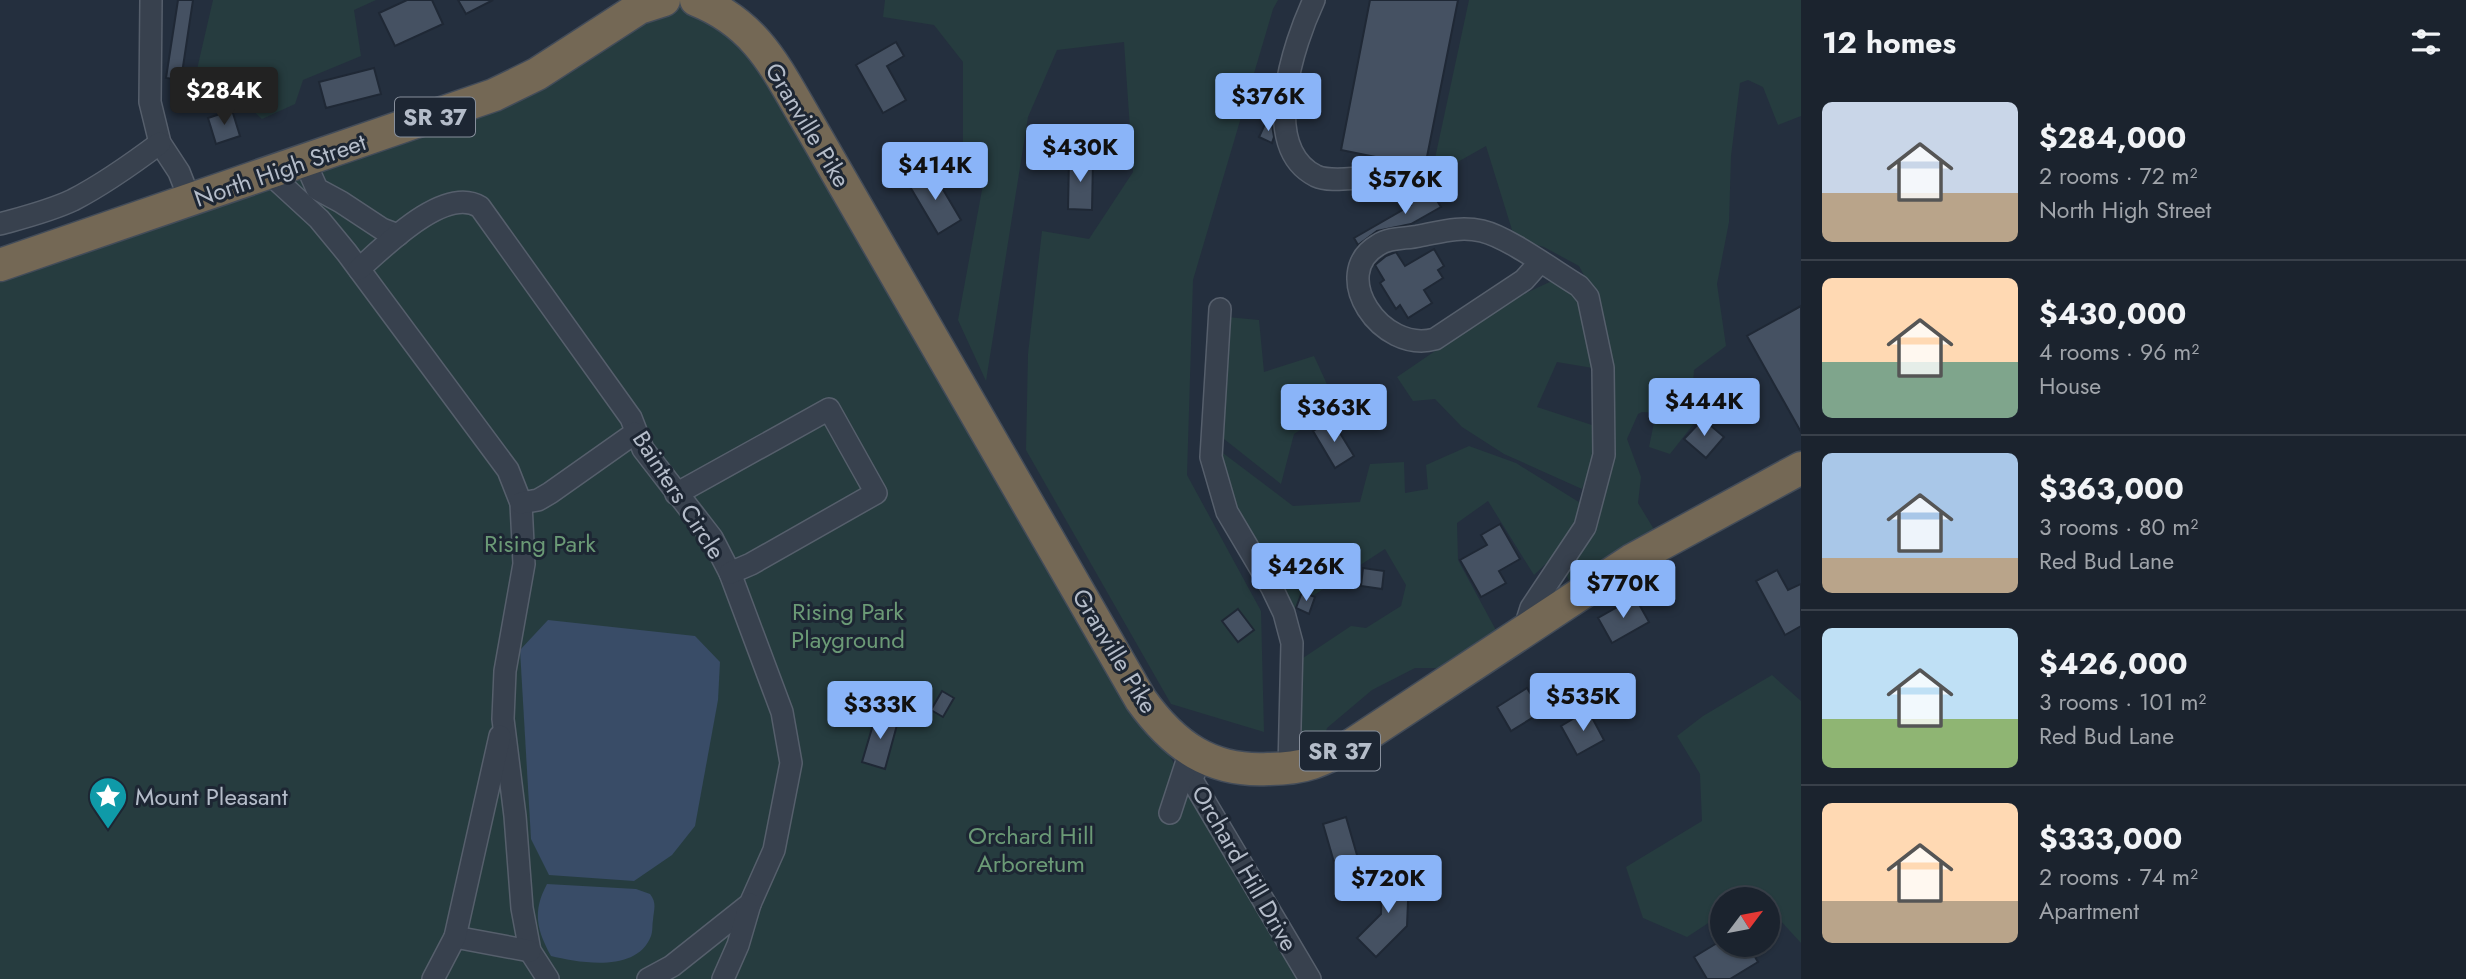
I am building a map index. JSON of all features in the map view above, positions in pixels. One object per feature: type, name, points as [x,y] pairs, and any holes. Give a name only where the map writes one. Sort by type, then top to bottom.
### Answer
[{"type":"highway","name":"North High Street","points":[[0,265],[494,95],[537,74],[639,8],[664,0]]},
{"type":"highway","name":"Granville Pike","points":[[696,0],[738,21],[762,48],[806,119],[1141,700],[1168,732],[1196,753],[1230,768],[1289,768],[1312,763],[1347,748],[1632,560],[1801,468]]},
{"type":"street","points":[[151,0],[150,102],[160,143],[179,172],[190,200]]},
{"type":"street","points":[[1308,5],[1285,94],[1289,144],[1301,163],[1317,176],[1365,178]]},
{"type":"street","points":[[0,224],[72,201],[116,176],[160,143]]},
{"type":"street","points":[[305,162],[317,189],[382,229],[398,235]]},
{"type":"street","points":[[270,174],[318,219],[359,269],[508,470],[521,503],[524,564],[505,671],[503,719],[515,816],[518,880],[530,951],[548,979]]},
{"type":"street","name":"Bainters Circle","points":[[359,269],[398,235],[443,205],[472,201],[480,207],[631,418],[643,449],[712,538],[730,573],[782,712],[791,763],[774,850],[750,904],[672,966],[648,979]]},
{"type":"street","points":[[1524,630],[1531,608],[1585,527],[1604,455],[1602,368],[1588,297],[1579,286],[1502,238],[1483,231],[1450,229],[1379,244],[1364,256],[1358,274],[1359,292],[1368,309],[1386,331],[1421,343],[1435,339],[1524,280],[1540,262]]},
{"type":"street","points":[[1220,309],[1211,457],[1227,512],[1272,588],[1288,627],[1292,643],[1289,768]]},
{"type":"street","points":[[676,494],[830,409],[876,493],[751,564],[730,573]]},
{"type":"street","points":[[521,503],[538,500],[550,493],[635,433]]},
{"type":"street","points":[[433,979],[455,937],[503,719]]},
{"type":"street","points":[[1170,813],[1185,763],[1196,753]]},
{"type":"street","name":"Orchard Hill Drive","points":[[1196,753],[1192,780],[1310,979]]},
{"type":"street","points":[[723,979],[738,945],[750,904]]},
{"type":"street","points":[[455,937],[530,951]]},
{"type":"green space","points":[[213,0],[376,0],[354,10],[361,56],[303,80],[295,104],[262,119],[222,83],[192,91]]},
{"type":"green space","name":"Rising Park","points":[[645,0],[735,0],[1298,979],[0,979],[0,265],[448,113]]},
{"type":"green space","points":[[885,0],[1278,0],[1273,9],[1193,280],[1187,475],[1261,611],[1264,732],[1171,704],[1026,450],[1028,354],[1042,231],[1089,239],[1133,172],[1124,42],[1057,50],[1028,117],[986,381],[958,320],[984,179],[963,142],[963,62],[934,25],[883,17]]},
{"type":"green space","points":[[1469,0],[1801,0],[1801,116],[1778,125],[1763,87],[1748,80],[1740,83],[1731,156],[1729,222],[1717,284],[1726,346],[1694,370],[1692,397],[1703,412],[1670,454],[1649,447],[1656,413],[1638,414],[1627,439],[1641,477],[1638,503],[1655,531],[1570,583],[1565,572],[1607,459],[1593,292],[1579,266],[1544,247],[1519,240],[1512,230],[1486,146],[1431,177]]},
{"type":"green space","points":[[1554,280],[1578,300],[1593,368],[1557,362],[1537,407],[1595,426],[1596,451],[1582,489],[1504,454],[1462,427],[1435,399],[1413,401],[1397,377],[1507,302]]},
{"type":"green space","points":[[1227,317],[1259,320],[1264,372],[1314,356],[1337,406],[1294,434],[1281,484],[1219,435]]},
{"type":"green space","points":[[1469,446],[1516,463],[1582,504],[1568,543],[1534,575],[1488,501],[1457,523],[1458,560],[1498,634],[1447,668],[1415,668],[1372,690],[1327,728],[1321,748],[1294,750],[1300,660],[1351,626],[1366,628],[1401,606],[1406,585],[1385,549],[1294,608],[1223,487],[1219,450],[1293,506],[1360,502],[1370,464],[1404,462],[1405,493],[1428,489],[1426,465]]},
{"type":"green space","points":[[1772,675],[1801,701],[1801,943],[1780,920],[1780,887],[1710,887],[1710,922],[1687,937],[1643,918],[1626,867],[1702,821],[1700,774],[1677,736],[1703,716]]},
{"type":"water","points":[[548,620],[695,636],[720,662],[718,700],[695,826],[672,855],[634,881],[549,875],[531,839],[520,650]]},
{"type":"water","points":[[547,884],[636,889],[650,894],[655,906],[651,936],[644,948],[634,956],[607,963],[551,956],[542,938],[538,921],[539,903]]},
{"type":"building","points":[[178,0],[193,0],[181,80],[166,78]]},
{"type":"building","points":[[407,0],[432,0],[443,24],[395,46],[379,13]]},
{"type":"building","points":[[458,0],[493,0],[466,14]]},
{"type":"building","points":[[1370,0],[1458,0],[1425,167],[1341,150]]},
{"type":"building","points":[[896,42],[904,56],[887,66],[906,100],[883,113],[856,65]]},
{"type":"building","points":[[374,68],[381,94],[326,108],[319,82]]},
{"type":"building","points":[[232,110],[240,136],[216,144],[208,118]]},
{"type":"building","points":[[1266,122],[1272,125],[1272,143],[1259,137]]},
{"type":"building","points":[[1069,159],[1093,160],[1092,210],[1068,209]]},
{"type":"building","points":[[932,171],[961,220],[938,234],[909,185]]},
{"type":"building","points":[[1431,191],[1441,207],[1411,224],[1377,231],[1358,245],[1354,238]]},
{"type":"building","points":[[1434,249],[1444,266],[1438,270],[1443,278],[1424,290],[1432,303],[1408,318],[1400,305],[1396,309],[1380,283],[1384,280],[1375,265],[1396,252],[1405,266]]},
{"type":"building","points":[[1801,306],[1801,432],[1747,336]]},
{"type":"building","points":[[1703,419],[1724,437],[1706,458],[1684,439]]},
{"type":"building","points":[[1332,420],[1354,456],[1335,468],[1313,431]]},
{"type":"building","points":[[1500,524],[1520,559],[1499,571],[1506,583],[1481,597],[1460,560],[1487,545],[1481,535]]},
{"type":"building","points":[[1363,568],[1384,571],[1382,589],[1361,586]]},
{"type":"building","points":[[1777,570],[1788,590],[1801,584],[1801,626],[1785,635],[1756,581]]},
{"type":"building","points":[[1302,592],[1315,597],[1309,614],[1296,608]]},
{"type":"building","points":[[1635,597],[1649,622],[1612,643],[1598,618]]},
{"type":"building","points":[[1238,609],[1254,630],[1238,642],[1222,621]]},
{"type":"building","points":[[1527,688],[1542,712],[1511,731],[1497,707]]},
{"type":"building","points":[[942,691],[954,698],[943,717],[931,710]]},
{"type":"building","points":[[1588,710],[1604,740],[1577,755],[1561,726]]},
{"type":"building","points":[[880,713],[896,717],[894,724],[897,725],[885,769],[862,762],[875,718],[878,719]]},
{"type":"building","points":[[1346,817],[1361,869],[1338,876],[1323,824]]},
{"type":"building","points":[[1382,876],[1409,877],[1407,926],[1376,957],[1357,938],[1381,914]]},
{"type":"building","points":[[1710,947],[1710,957],[1755,957],[1758,962],[1730,979],[1707,979],[1694,957]]},
{"type":"place","name":"Mount Pleasant","points":[[108,830]]},
{"type":"park label","name":"Rising Park Playground","points":[[848,625]]},
{"type":"park label","name":"Orchard Hill Arboretum","points":[[1031,849]]}]
